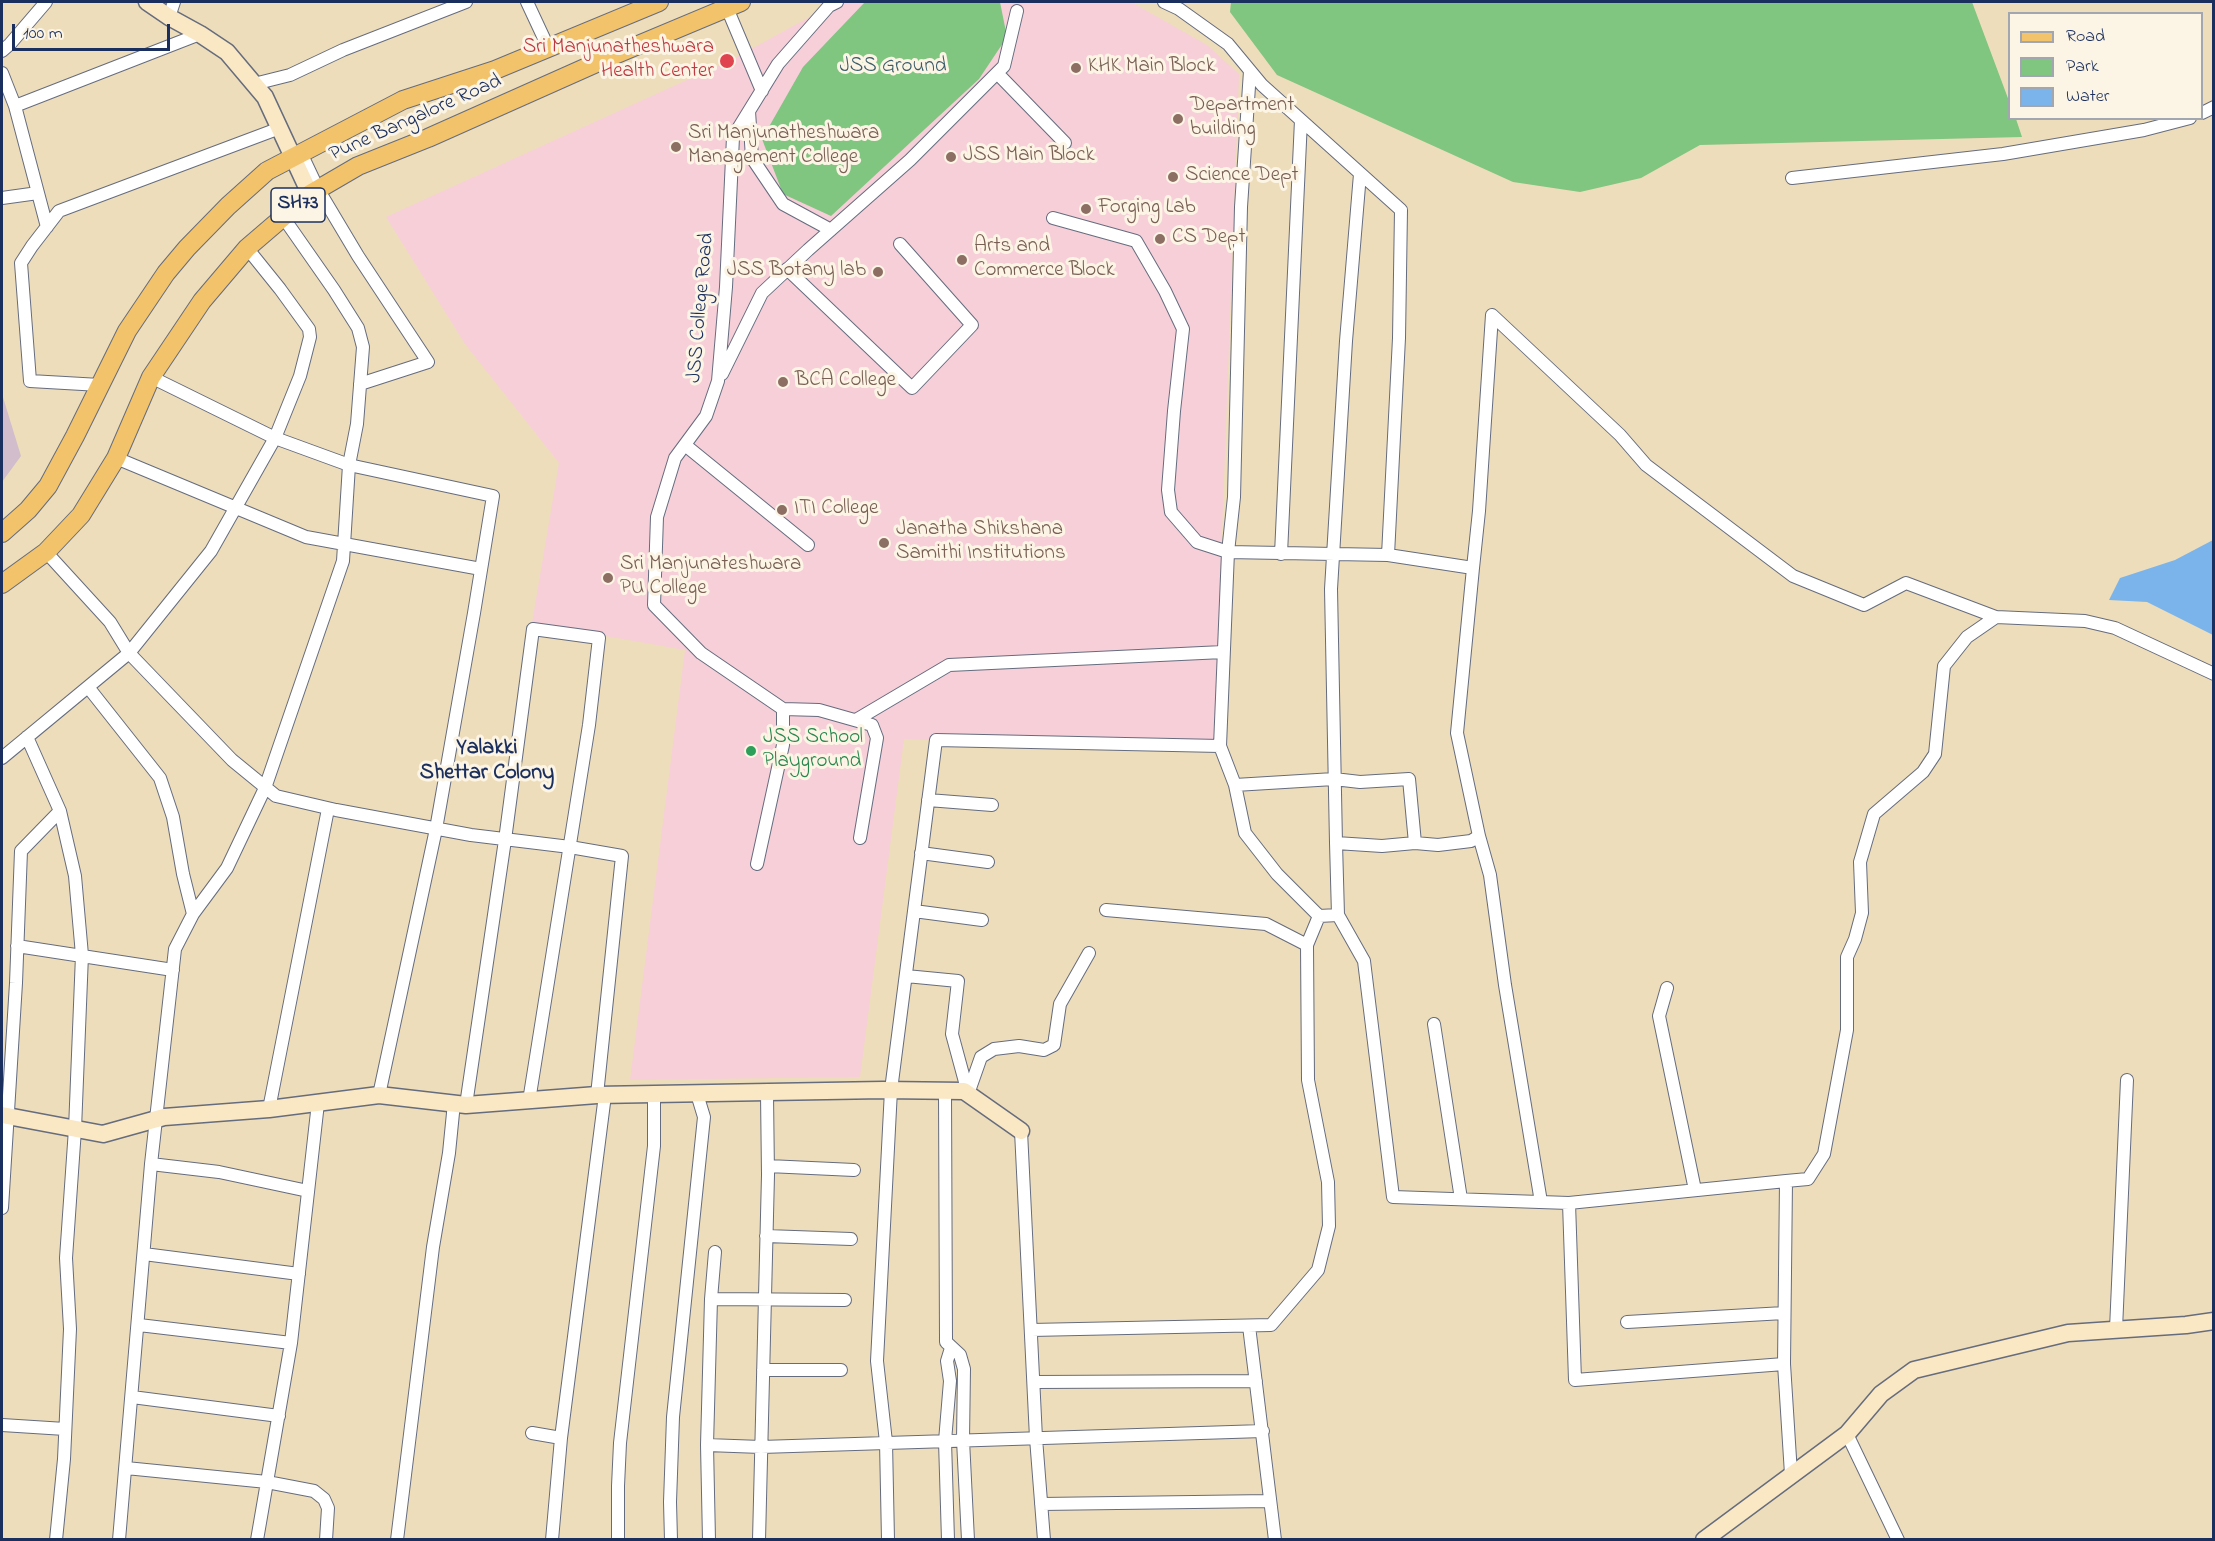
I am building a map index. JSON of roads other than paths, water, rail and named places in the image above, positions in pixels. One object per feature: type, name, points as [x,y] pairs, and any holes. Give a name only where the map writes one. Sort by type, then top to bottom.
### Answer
[{"type":"main road","name":"Pune Bangalore Road","points":[[2,533],[28,510],[48,486],[127,332],[166,273],[228,206],[267,171],[403,100],[495,69],[652,3]]},
{"type":"main road","name":"Pune Bangalore Road","points":[[2,584],[46,552],[81,515],[116,458],[151,377],[202,301],[247,248],[314,191],[358,166],[428,138],[612,56],[734,5]]},
{"type":"street","points":[[2,51],[46,2]]},
{"type":"street","points":[[147,2],[171,9],[200,34],[227,52],[265,97],[314,191],[428,362],[360,384]]},
{"type":"street","points":[[254,84],[290,75],[343,50],[466,2]]},
{"type":"street","points":[[527,2],[548,47]]},
{"type":"street","name":"JSS College Road","points":[[783,709],[701,652],[654,604],[657,517],[675,458],[706,416],[718,381],[726,287],[733,137],[778,64],[829,6],[837,2]]},
{"type":"street","points":[[1164,2],[1179,9],[1228,44],[1262,85],[1401,210],[1399,338],[1388,555]]},
{"type":"street","points":[[734,5],[762,91]]},
{"type":"street","points":[[718,381],[762,293],[910,159],[1004,66],[1017,11]]},
{"type":"street","points":[[15,106],[200,34]]},
{"type":"street","points":[[1250,70],[1241,207],[1234,497],[1228,552],[1220,746],[1234,785],[1245,833],[1278,874],[1319,916],[1338,915]]},
{"type":"street","points":[[2,73],[15,106],[46,227]]},
{"type":"street","points":[[997,73],[1065,143]]},
{"type":"street","points":[[749,111],[752,158],[783,204],[831,230]]},
{"type":"street","points":[[1281,554],[1301,120]]},
{"type":"street","points":[[1792,178],[2003,154],[2144,130],[2182,120]]},
{"type":"street","points":[[100,385],[30,381],[21,263],[46,227],[59,211],[280,128]]},
{"type":"street","points":[[1360,174],[1346,341],[1331,589],[1338,915],[1364,961],[1393,1197],[1569,1203],[1808,1179],[1824,1154],[1847,1030],[1847,957],[1862,913],[1860,862],[1874,814],[1923,772],[1935,754],[1944,666],[1967,637],[1995,617]]},
{"type":"street","points":[[2,198],[38,194]]},
{"type":"street","points":[[122,1539],[151,1164],[175,949],[193,914],[227,868],[265,788],[343,561],[349,465],[357,424],[363,347],[358,328],[283,217]]},
{"type":"street","points":[[1053,218],[1136,241],[1166,291],[1183,329],[1168,490],[1171,512],[1197,542],[1228,552],[1388,555],[1473,568]]},
{"type":"street","points":[[787,269],[912,388],[972,325],[900,244]]},
{"type":"street","points":[[2,758],[129,653],[212,551],[275,438],[300,376],[310,337],[309,329],[247,248]]},
{"type":"street","points":[[1540,1202],[1490,875],[1479,836],[1457,733],[1479,511],[1492,315],[1620,435],[1646,465],[1793,576],[1864,605],[1906,583],[1995,617],[2085,621],[2115,628],[2214,674]]},
{"type":"street","points":[[151,377],[275,438],[349,465],[493,496],[436,828],[379,1095]]},
{"type":"street","points":[[685,445],[808,544]]},
{"type":"street","points":[[116,458],[306,537],[481,569]]},
{"type":"street","points":[[46,552],[110,622],[129,653],[232,760],[276,795],[328,809],[505,840],[570,847],[622,856],[601,1095],[561,1438],[552,1539]]},
{"type":"street","points":[[397,1539],[433,1247],[505,840],[533,629],[599,638],[589,725],[529,1101]]},
{"type":"street","points":[[856,720],[949,665],[1223,652]]},
{"type":"street","points":[[88,687],[160,778],[173,817],[193,914]]},
{"type":"street","points":[[757,864],[783,746],[783,709],[819,710],[872,725],[877,738],[860,838]]},
{"type":"street","points":[[27,737],[60,811],[75,876],[82,955],[75,1128],[66,1258],[70,1329],[56,1539]]},
{"type":"street","points":[[888,1539],[886,1443],[877,1361],[891,1090],[936,740],[1220,746]]},
{"type":"street","points":[[1234,785],[1334,779],[1360,782],[1409,779],[1415,843]]},
{"type":"street","points":[[928,800],[992,805]]},
{"type":"street","points":[[269,1109],[328,809]]},
{"type":"street","points":[[2,1208],[4,1114],[17,946],[21,851],[60,811]]},
{"type":"street","points":[[1336,843],[1383,846],[1415,843],[1438,845],[1471,841],[1479,836]]},
{"type":"street","points":[[921,853],[988,862]]},
{"type":"street","points":[[1106,910],[1266,924],[1306,945]]},
{"type":"street","points":[[914,911],[982,920]]},
{"type":"street","points":[[1031,1330],[1271,1325],[1318,1270],[1329,1226],[1328,1182],[1308,1080],[1306,945],[1319,916]]},
{"type":"street","points":[[17,946],[173,970]]},
{"type":"street","points":[[968,1094],[981,1057],[994,1049],[1019,1046],[1044,1050],[1054,1045],[1060,1004],[1089,953]]},
{"type":"street","points":[[906,976],[958,981],[952,1034],[968,1094]]},
{"type":"street","points":[[1667,988],[1659,1016],[1695,1190]]},
{"type":"street","points":[[1434,1024],[1461,1199]]},
{"type":"street","points":[[2116,1329],[2127,1080]]},
{"type":"street","points":[[4,1114],[103,1134],[156,1119],[269,1109],[379,1095],[460,1104],[601,1095],[766,1094],[891,1090],[964,1091],[1022,1131],[1036,1438],[1044,1539]]},
{"type":"street","points":[[945,1091],[946,1342],[960,1355],[964,1369],[963,1440],[968,1539]]},
{"type":"street","points":[[671,1539],[673,1417],[704,1117],[697,1094]]},
{"type":"street","points":[[759,1539],[768,1166],[766,1094]]},
{"type":"street","points":[[618,1539],[620,1443],[654,1146],[654,1095]]},
{"type":"street","points":[[257,1539],[291,1343],[318,1103]]},
{"type":"street","points":[[151,1164],[219,1172],[308,1191]]},
{"type":"street","points":[[768,1166],[854,1170]]},
{"type":"street","points":[[1786,1181],[1784,1365],[1791,1474]]},
{"type":"street","points":[[1569,1203],[1575,1380],[1784,1365]]},
{"type":"street","points":[[766,1236],[851,1239]]},
{"type":"street","points":[[708,1539],[707,1445],[711,1299],[715,1251]]},
{"type":"street","points":[[144,1254],[299,1274]]},
{"type":"street","points":[[711,1299],[845,1300]]},
{"type":"street","points":[[1627,1322],[1784,1313]]},
{"type":"street","points":[[1704,1539],[1847,1434],[1881,1394],[1914,1370],[2068,1333],[2214,1321]]},
{"type":"street","points":[[139,1325],[291,1343]]},
{"type":"street","points":[[1249,1326],[1275,1539]]},
{"type":"street","points":[[948,1539],[945,1441],[950,1381],[947,1361],[951,1348]]},
{"type":"street","points":[[763,1370],[841,1370]]},
{"type":"street","points":[[1034,1382],[1256,1381]]},
{"type":"street","points":[[132,1396],[279,1416]]},
{"type":"street","points":[[2,1425],[65,1429]]},
{"type":"street","points":[[707,1445],[761,1447],[1263,1431]]},
{"type":"street","points":[[532,1433],[561,1438]]},
{"type":"street","points":[[1847,1434],[1898,1539]]},
{"type":"street","points":[[126,1468],[267,1482],[314,1491],[324,1499],[328,1508],[326,1539]]},
{"type":"street","points":[[1041,1504],[1270,1501]]},
{"type":"water","points":[[2213,540],[2213,635],[2147,602],[2109,600],[2120,578],[2175,560]]},
{"type":"place","name":"Sri Manjunatheshwara Health Center","points":[[727,61]]},
{"type":"place","name":"KHK Main Block","points":[[1076,68]]},
{"type":"place","name":"Department building","points":[[1178,119]]},
{"type":"place","name":"Sri Manjunatheshwara Management College","points":[[676,147]]},
{"type":"place","name":"JSS Main Block","points":[[951,157]]},
{"type":"place","name":"Science Dept","points":[[1173,177]]},
{"type":"place","name":"Forging Lab","points":[[1086,209]]},
{"type":"place","name":"CS Dept","points":[[1160,239]]},
{"type":"place","name":"Arts and Commerce Block","points":[[962,260]]},
{"type":"place","name":"JSS Botany lab","points":[[878,272]]},
{"type":"place","name":"BCA College","points":[[783,382]]},
{"type":"place","name":"ITI College","points":[[782,510]]},
{"type":"place","name":"Janatha Shikshana Samithi Institutions","points":[[884,543]]},
{"type":"place","name":"Sri Manjunateshwara PU College","points":[[608,578]]},
{"type":"place","name":"JSS School Playground","points":[[751,751]]},
{"type":"district","name":"Yalakki Shettar Colony","points":[[487,762]]},
{"type":"park label","name":"JSS Ground","points":[[893,68]]}]
